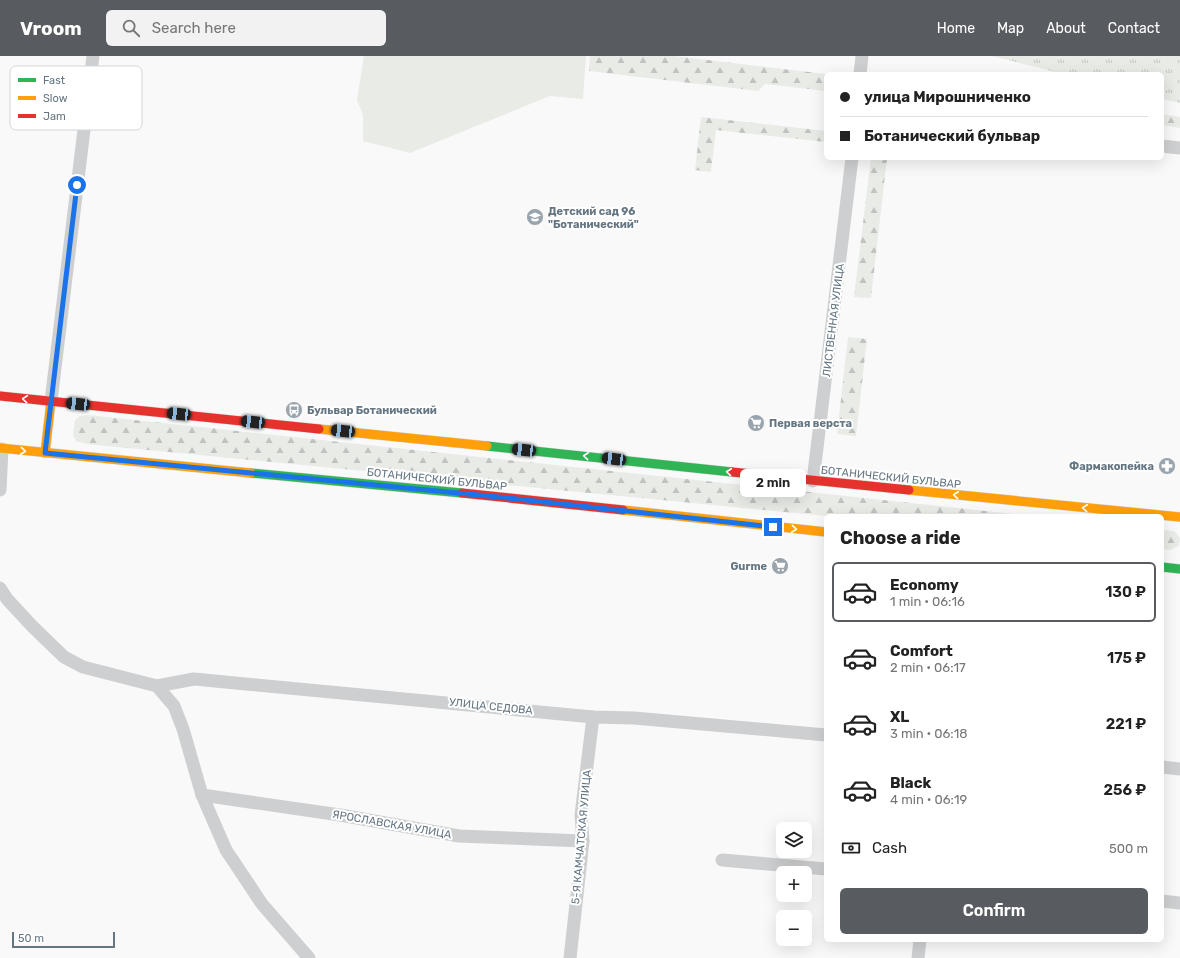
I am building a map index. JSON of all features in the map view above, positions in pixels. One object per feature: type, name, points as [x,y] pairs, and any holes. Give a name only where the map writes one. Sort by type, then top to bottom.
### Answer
[{"type":"street","points":[[92,66],[93,56]]},
{"type":"street","points":[[860,72],[862,56]]},
{"type":"street","points":[[45,453],[84,130]]},
{"type":"street","points":[[1164,146],[1180,148]]},
{"type":"street","name":"ЛИСТВЕННАЯ УЛИЦА","points":[[813,482],[852,160]]},
{"type":"street","name":"БОТАНИЧЕСКИЙ БУЛЬВАР","points":[[0,396],[547,452],[813,482],[1149,514]]},
{"type":"street","points":[[0,490],[1,448]]},
{"type":"street","name":"БОТАНИЧЕСКИЙ БУЛЬВАР","points":[[1,448],[489,496],[824,532]]},
{"type":"street","name":"БОТАНИЧЕСКИЙ БУЛЬВАР","points":[[1164,515],[1180,517]]},
{"type":"street","points":[[1164,567],[1180,569]]},
{"type":"street","points":[[0,588],[7,599],[32,626],[64,657],[83,667],[157,686],[174,706],[183,729],[202,795],[226,850],[262,904],[309,958]]},
{"type":"street","name":"УЛИЦА СЕДОВА","points":[[157,686],[194,679],[593,717],[634,718],[824,735]]},
{"type":"street","name":"5-Я КАМЧАТСКАЯ УЛИЦА","points":[[570,958],[583,841],[581,815],[593,717]]},
{"type":"street","points":[[1164,767],[1180,769]]},
{"type":"street","name":"ЯРОСЛАВСКАЯ УЛИЦА","points":[[202,795],[340,815],[459,836],[583,841]]},
{"type":"street","points":[[722,860],[824,869]]},
{"type":"street","points":[[1164,901],[1180,903]]},
{"type":"street","points":[[918,958],[920,942]]},
{"type":"green space","points":[[364,56],[586,56],[583,99],[550,96],[410,153],[363,141],[363,115],[357,100]]},
{"type":"green space","points":[[590,56],[674,56],[824,74],[824,91],[765,84],[758,91],[589,71]]},
{"type":"green space","points":[[992,56],[1180,56],[1180,103],[1164,99],[1164,72],[1055,72]]},
{"type":"green space","points":[[1164,114],[1180,117],[1180,128],[1164,125]]},
{"type":"green space","points":[[701,117],[824,131],[824,142],[716,130],[711,172],[695,170]]},
{"type":"green space","points":[[871,160],[887,160],[871,298],[854,297]]},
{"type":"green space","points":[[848,337],[867,339],[856,436],[837,434]]},
{"type":"green space","points":[[88,415],[1013,514],[824,514],[824,516],[86,444],[76,441],[73,435],[75,420],[80,416]]},
{"type":"green space","points":[[1164,530],[1174,531],[1180,538],[1179,546],[1170,550],[1164,549]]},
{"type":"traffic: fast","points":[[487,446],[732,472]]},
{"type":"traffic: fast","points":[[251,473],[462,493]]},
{"type":"traffic: fast","points":[[1164,567],[1180,569]]},
{"type":"traffic: slow","points":[[45,453],[51,401]]},
{"type":"traffic: slow","points":[[319,429],[487,446]]},
{"type":"traffic: slow","points":[[0,448],[251,473]]},
{"type":"traffic: slow","points":[[909,490],[1150,514]]},
{"type":"traffic: slow","points":[[623,510],[824,532]]},
{"type":"traffic: slow","points":[[1164,515],[1180,517]]},
{"type":"traffic: jam","points":[[0,396],[319,429]]},
{"type":"traffic: jam","points":[[732,472],[909,490]]},
{"type":"traffic: jam","points":[[462,493],[623,510]]},
{"type":"place","name":"Детский сад 96 \"Ботанический\"","points":[[535,217]]},
{"type":"place","name":"Бульвар Ботанический","points":[[294,410]]},
{"type":"place","name":"Первая верста","points":[[756,423]]},
{"type":"place","name":"Фармакопейка","points":[[1167,466]]},
{"type":"place","name":"Gurme","points":[[780,566]]},
{"type":"route","points":[[77,185],[45,453],[489,496],[773,527]]}]
